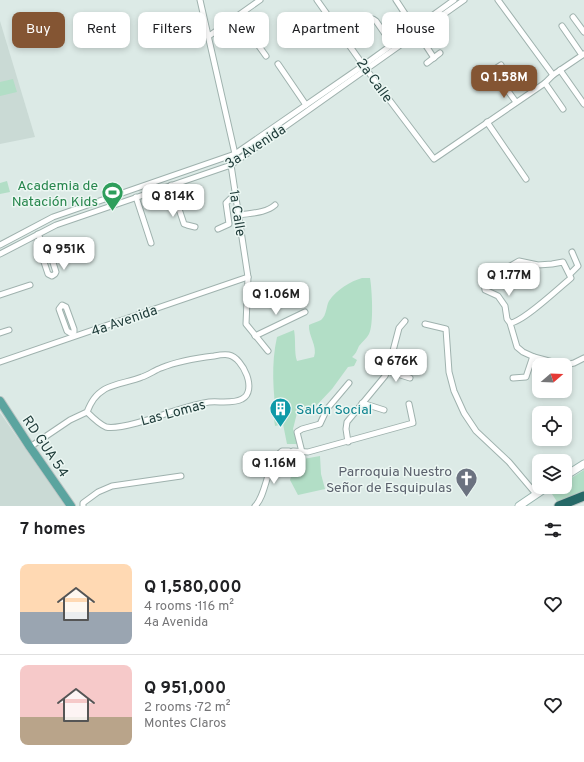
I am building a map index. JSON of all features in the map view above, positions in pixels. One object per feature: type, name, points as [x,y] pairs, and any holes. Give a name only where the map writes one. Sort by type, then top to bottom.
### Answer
[{"type":"highway","points":[[558,506],[584,496]]},
{"type":"highway","points":[[571,506],[584,500]]},
{"type":"main road","name":"RD GUA 54","points":[[0,401],[30,448],[71,506]]},
{"type":"street","points":[[200,0],[235,154]]},
{"type":"street","points":[[244,12],[260,0]]},
{"type":"street","name":"2a Calle","points":[[317,0],[434,159],[487,122]]},
{"type":"street","points":[[396,0],[404,12]]},
{"type":"street","name":"3a Avenida","points":[[443,12],[454,0]]},
{"type":"street","name":"3a Avenida","points":[[442,12],[464,0]]},
{"type":"street","points":[[498,0],[553,75]]},
{"type":"street","points":[[573,17],[584,32]]},
{"type":"street","points":[[374,20],[382,29]]},
{"type":"street","points":[[526,179],[487,122],[583,54],[562,26]]},
{"type":"street","points":[[209,36],[214,33]]},
{"type":"street","points":[[260,48],[266,56]]},
{"type":"street","name":"3a Avenida","points":[[0,245],[53,217],[250,148],[365,67],[388,48]]},
{"type":"street","name":"3a Avenida","points":[[0,254],[56,225],[231,165],[250,148],[306,105],[398,48]]},
{"type":"street","points":[[428,48],[434,58]]},
{"type":"street","points":[[427,63],[440,53]]},
{"type":"street","points":[[278,64],[306,105]]},
{"type":"street","points":[[501,65],[495,70],[494,73],[516,102]]},
{"type":"street","points":[[560,70],[584,104]]},
{"type":"street","points":[[544,83],[563,109]]},
{"type":"street","name":"1a Calle","points":[[235,154],[231,165],[248,277],[246,324],[268,352]]},
{"type":"street","points":[[171,185],[184,224],[195,226]]},
{"type":"street","points":[[136,198],[151,243]]},
{"type":"street","points":[[218,228],[229,224],[226,203],[228,200],[235,198]]},
{"type":"street","points":[[239,216],[262,212],[275,205]]},
{"type":"street","points":[[38,234],[43,245],[48,247],[56,272],[52,276],[48,274],[40,250],[43,245]]},
{"type":"street","points":[[570,274],[578,266],[572,252]]},
{"type":"street","points":[[510,323],[518,320],[571,278],[563,262],[538,264],[522,261],[515,263],[484,281],[485,290],[498,296],[505,306],[507,319],[510,323],[517,347],[523,352],[538,358]]},
{"type":"street","name":"4a Avenida","points":[[0,363],[72,336],[248,277]]},
{"type":"street","points":[[0,295],[30,285]]},
{"type":"street","points":[[62,305],[66,307],[74,329],[72,336],[67,332],[59,309],[62,305]]},
{"type":"street","points":[[255,336],[305,312]]},
{"type":"street","points":[[348,442],[346,429],[347,422],[388,371],[399,328],[405,321]]},
{"type":"street","points":[[425,324],[446,329],[449,372],[454,391],[469,422],[476,431],[509,462],[532,489]]},
{"type":"street","points":[[0,333],[9,330]]},
{"type":"street","name":"Las Lomas","points":[[228,354],[234,357],[248,376],[249,388],[244,398],[194,405],[155,418],[118,427],[108,427],[100,424],[87,412],[92,399],[105,389],[143,377],[160,368],[174,363],[202,357],[228,354]]},
{"type":"street","points":[[514,378],[526,376],[534,357]]},
{"type":"street","points":[[572,363],[584,358]]},
{"type":"street","points":[[388,371],[410,378]]},
{"type":"street","points":[[302,452],[297,432],[320,424],[327,409],[349,383]]},
{"type":"street","points":[[362,403],[384,410]]},
{"type":"street","points":[[255,506],[259,501],[267,477],[282,451],[302,452],[348,442],[413,423],[410,404]]},
{"type":"street","points":[[30,448],[70,420],[87,412]]},
{"type":"street","points":[[572,472],[584,464]]},
{"type":"street","points":[[83,506],[83,503],[88,498],[112,486],[181,476]]},
{"type":"street","points":[[519,506],[536,494]]},
{"type":"shaded area","points":[[0,21],[35,137],[0,144]]},
{"type":"shaded area","points":[[0,413],[1,414],[65,506],[0,506]]},
{"type":"green space","points":[[13,79],[17,92],[0,96],[0,82]]},
{"type":"green space","points":[[7,181],[10,192],[0,194],[0,183]]},
{"type":"green space","points":[[362,278],[370,278],[371,283],[372,323],[369,334],[352,357],[357,360],[354,366],[348,367],[332,389],[315,407],[297,413],[293,429],[298,444],[287,444],[283,424],[275,426],[274,419],[277,419],[273,378],[277,337],[294,330],[297,361],[314,357],[315,349],[309,325],[320,321],[323,318],[329,301],[336,293],[353,281]]},
{"type":"green space","points":[[320,456],[321,474],[325,489],[298,495],[290,480],[295,464],[291,459],[303,459]]},
{"type":"green space","points":[[584,470],[584,491],[558,503],[552,494],[572,494],[572,478]]},
{"type":"place","name":"Academia de Natación Kids","points":[[113,212]]},
{"type":"place","name":"Salón Social","points":[[280,428]]},
{"type":"place","name":"Parroquia Nuestro Señor de Esquipulas","points":[[467,498]]}]
